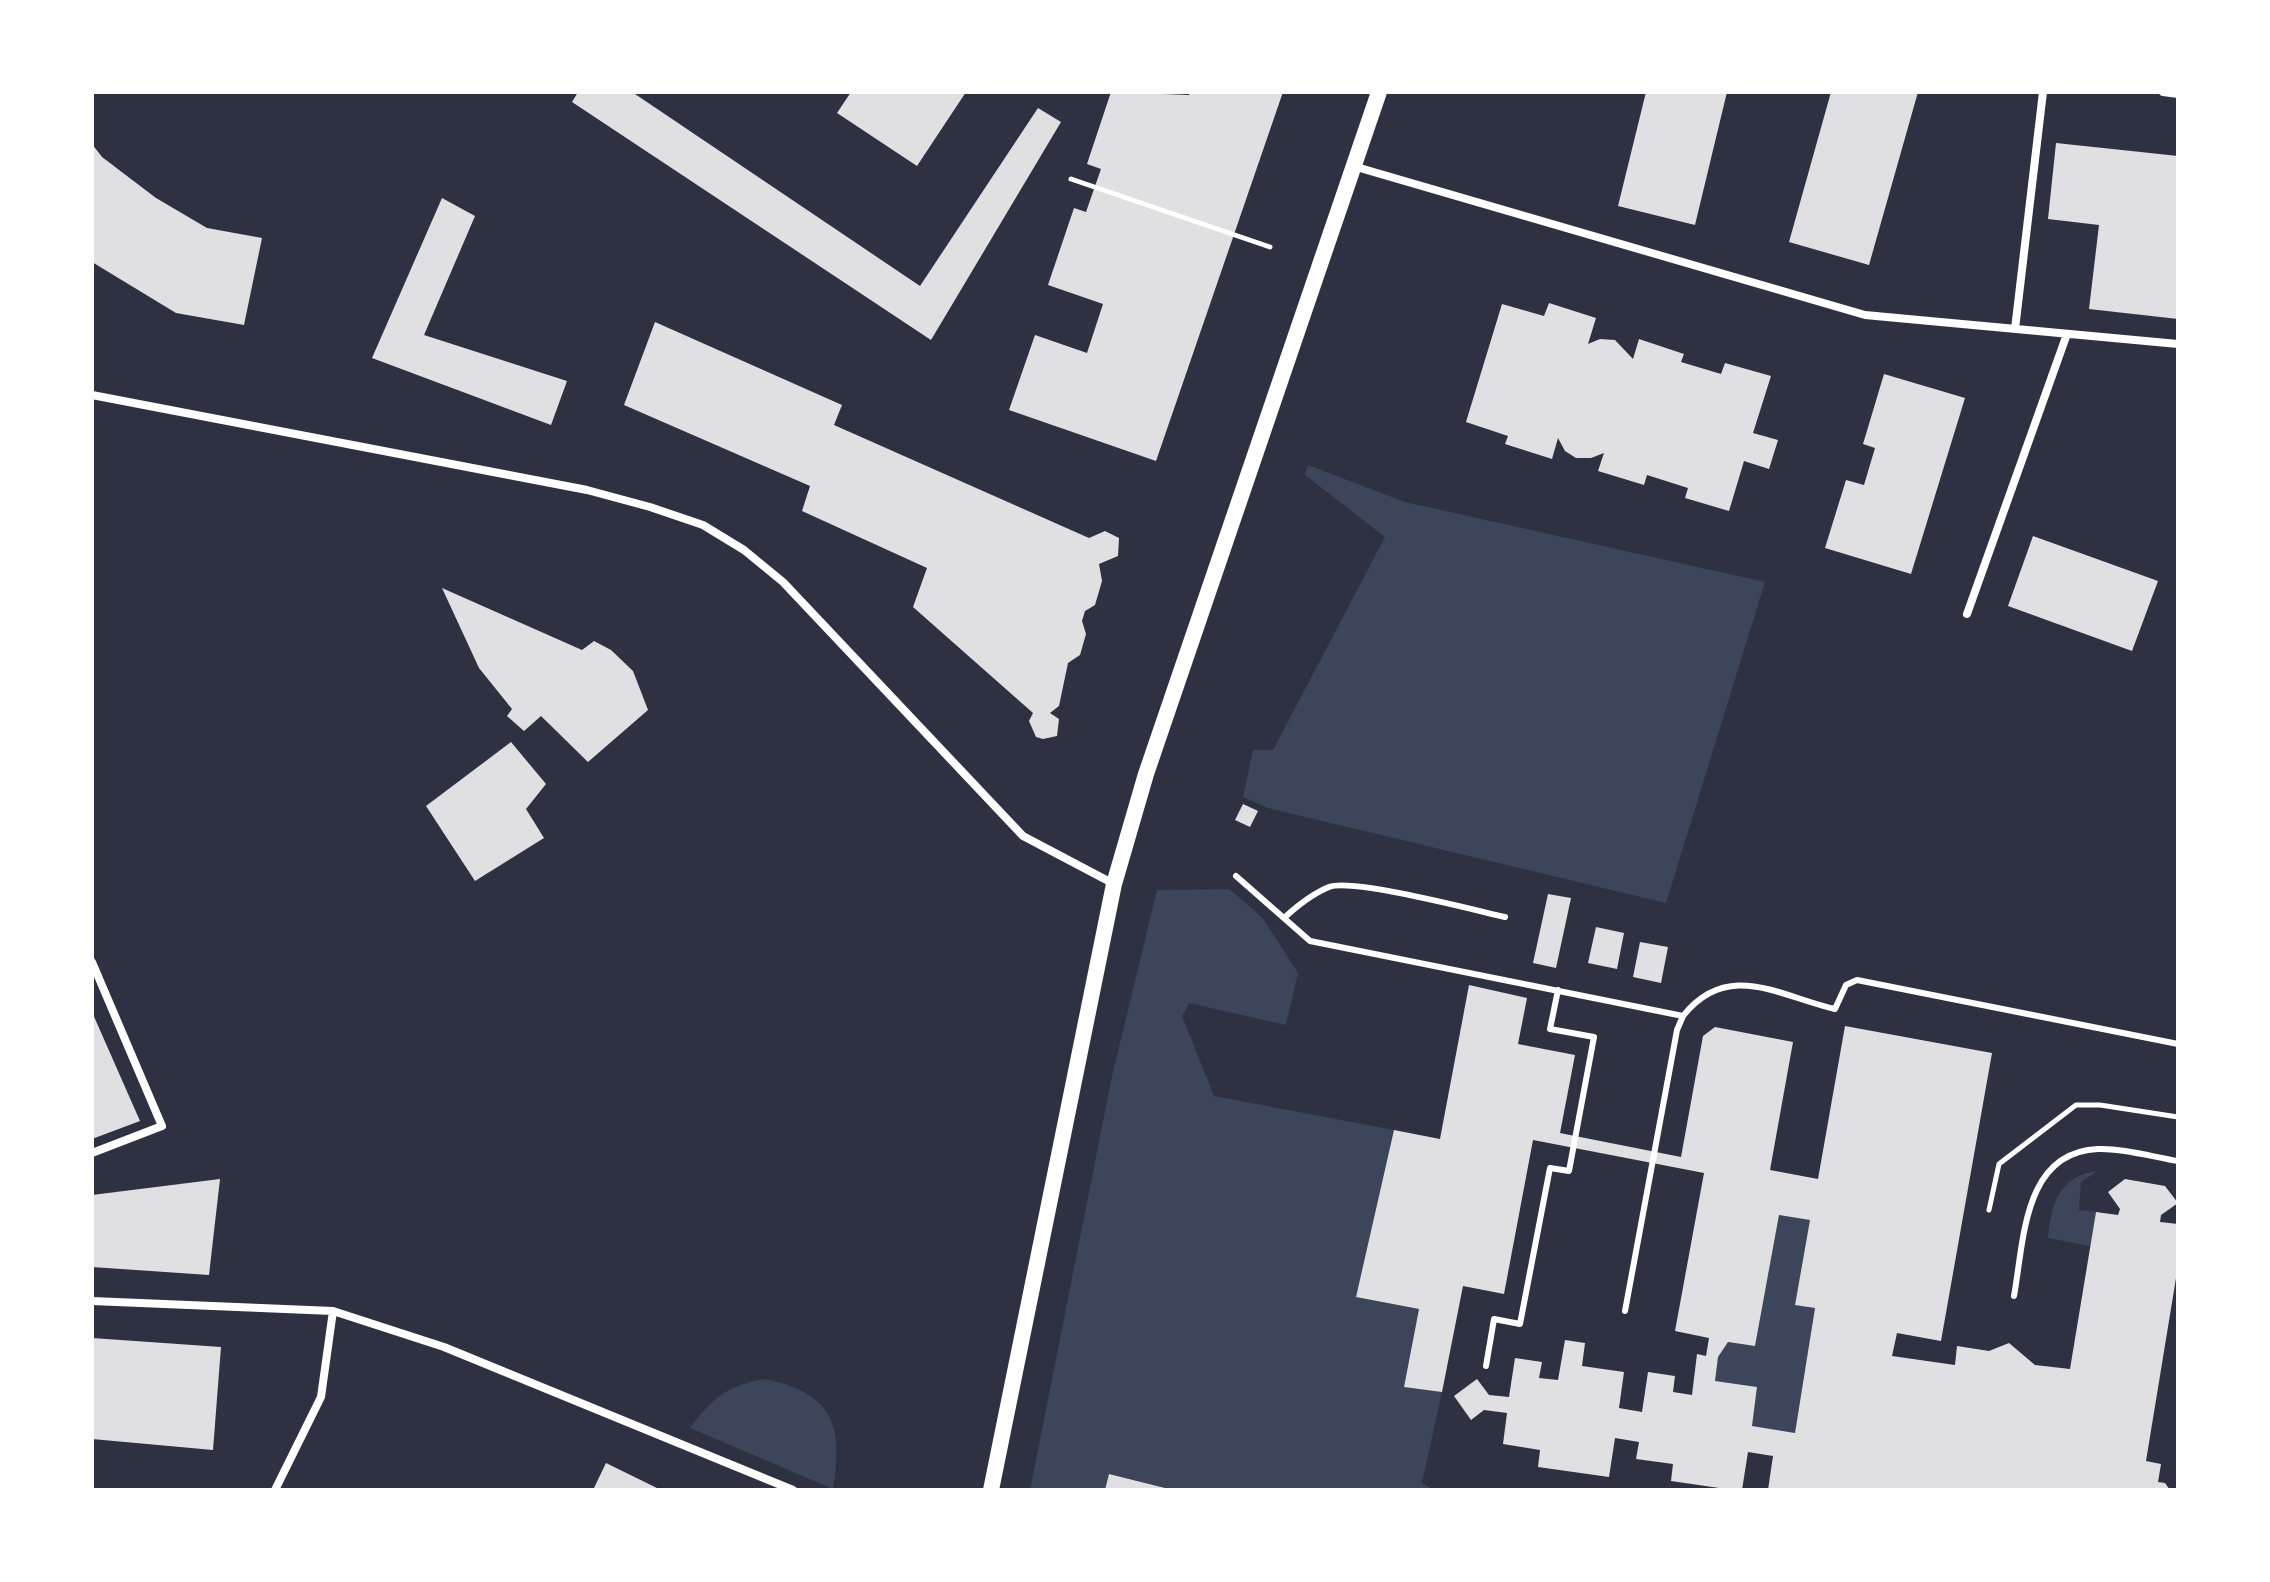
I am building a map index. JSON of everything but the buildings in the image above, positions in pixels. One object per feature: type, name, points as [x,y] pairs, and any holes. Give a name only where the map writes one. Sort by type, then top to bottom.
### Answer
[{"type":"main road","points":[[991,1490],[1114,884],[1146,774],[1379,92]]},
{"type":"street","points":[[2015,329],[2043,92]]},
{"type":"street","points":[[2163,92],[2178,94]]},
{"type":"street","points":[[1353,165],[1865,315],[2178,344]]},
{"type":"street","points":[[1967,614],[2067,334]]},
{"type":"street","points":[[92,395],[587,490],[703,525],[744,550],[783,582],[1023,836],[1114,884]]},
{"type":"street","points":[[92,962],[162,1126],[92,1153]]},
{"type":"street","points":[[92,1301],[333,1311],[444,1347],[793,1490]]},
{"type":"street","points":[[275,1490],[321,1397],[333,1311]]},
{"type":"lane","points":[[1236,876],[1310,941],[1683,1016]]},
{"type":"lane","points":[[1284,918],[1303,902],[1332,885],[1357,886],[1505,917]]},
{"type":"lane","points":[[1625,1311],[1677,1030],[1683,1016],[1705,995],[1742,985],[1778,990],[1835,1009],[1846,985],[1857,980],[2178,1044]]},
{"type":"lane","points":[[1486,1366],[1494,1319],[1520,1324],[1550,1168],[1569,1171],[1594,1037],[1550,1029],[1558,990]]},
{"type":"lane","points":[[2014,1296],[2036,1187],[2051,1165],[2073,1153],[2099,1149],[2178,1161]]},
{"type":"path","points":[[1071,179],[1270,247]]},
{"type":"path","points":[[1989,1210],[1999,1164],[2076,1105],[2100,1105],[2178,1117]]},
{"type":"shaded area","points":[[1308,465],[1405,502],[1765,582],[1666,903],[1268,808],[1243,797],[1253,750],[1273,750],[1385,537],[1305,475]]},
{"type":"shaded area","points":[[1229,889],[1262,917],[1298,973],[1286,1025],[1189,1003],[1182,1016],[1214,1096],[1394,1130],[1356,1297],[1419,1309],[1404,1386],[1442,1392],[1422,1483],[1434,1490],[1173,1490],[1110,1474],[1105,1490],[1030,1490],[1112,1076],[1157,890]]},
{"type":"shaded area","points":[[2098,1171],[2081,1182],[2079,1210],[2096,1212],[2090,1246],[2048,1238],[2055,1203],[2066,1185],[2085,1174]]},
{"type":"shaded area","points":[[1779,1215],[1810,1220],[1795,1304],[1815,1308],[1795,1433],[1752,1426],[1757,1387],[1715,1381],[1718,1357],[1728,1342],[1755,1346]]},
{"type":"shaded area","points":[[765,1379],[805,1393],[819,1403],[828,1415],[836,1446],[833,1489],[690,1428],[722,1394],[740,1385]]}]
